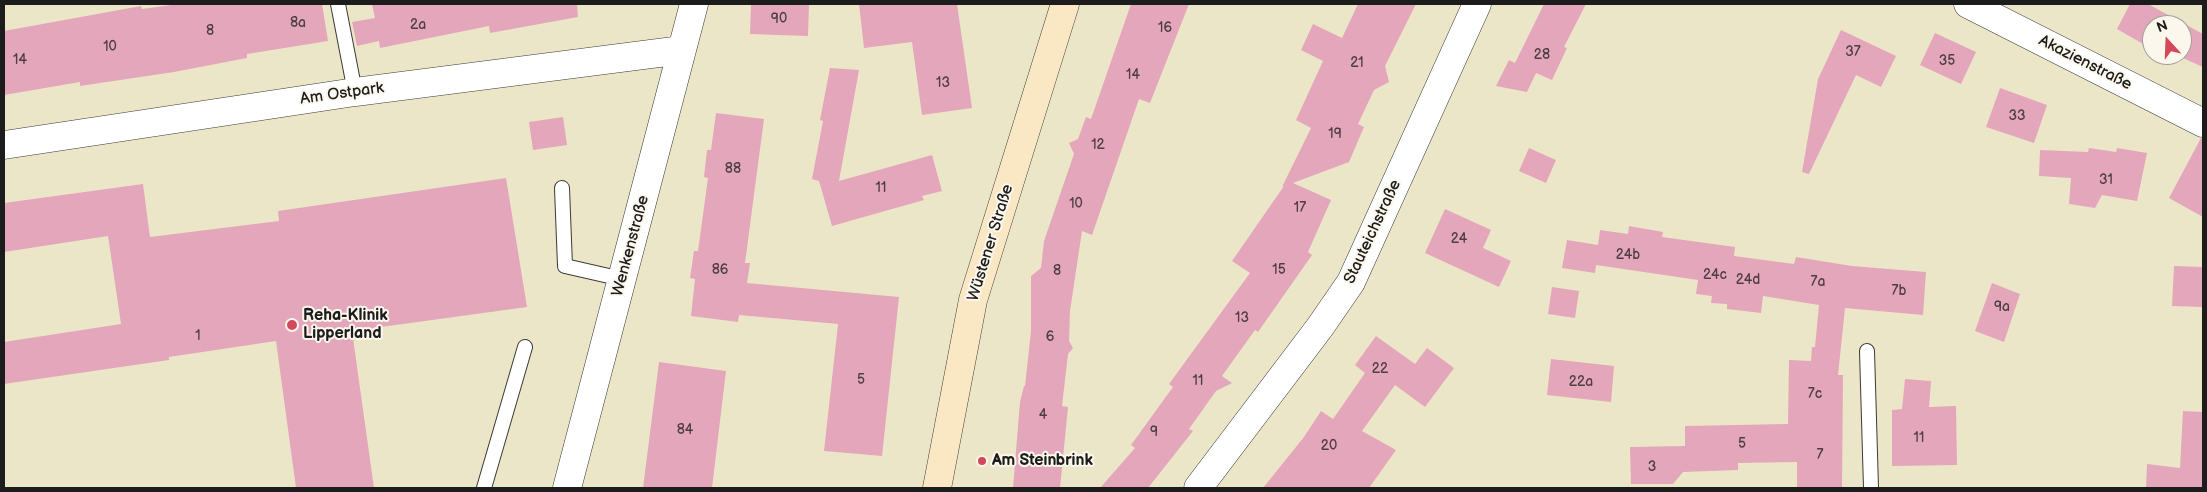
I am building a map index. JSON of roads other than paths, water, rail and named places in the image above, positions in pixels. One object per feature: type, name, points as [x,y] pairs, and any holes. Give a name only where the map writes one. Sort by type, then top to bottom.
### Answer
[{"type":"main road","name":"Wüstener Straße","points":[[937,488],[973,300],[1065,4]]},
{"type":"street","name":"Wenkenstraße","points":[[567,488],[694,4]]},
{"type":"street","name":"Stauteichstraße","points":[[1198,488],[1320,327],[1351,282],[1477,4]]},
{"type":"street","name":"Akazienstraße","points":[[1968,4],[2203,123]]},
{"type":"street","name":"Am Ostpark","points":[[4,145],[355,92],[682,50]]},
{"type":"lane","points":[[338,4],[355,92]]},
{"type":"lane","points":[[562,188],[566,266],[622,279]]},
{"type":"lane","points":[[484,488],[525,347]]},
{"type":"lane","points":[[1867,351],[1871,488]]},
{"type":"place","name":"Reha-Klinik Lipperland","points":[[292,325]]},
{"type":"place","name":"Am Steinbrink","points":[[982,461]]}]
